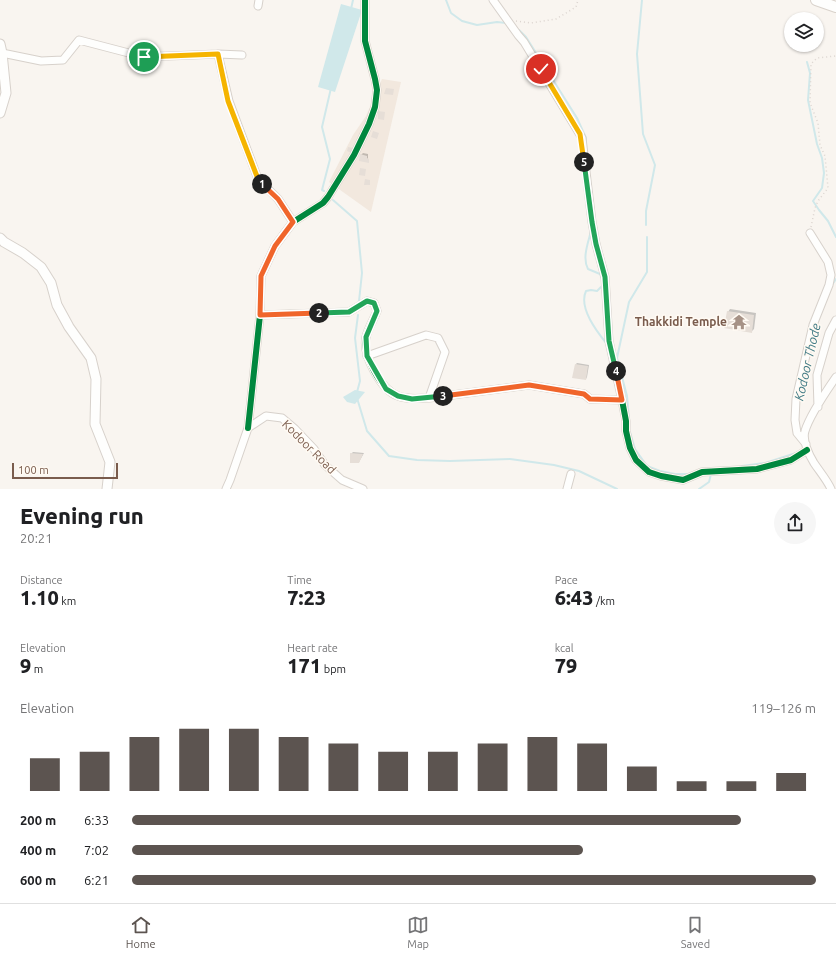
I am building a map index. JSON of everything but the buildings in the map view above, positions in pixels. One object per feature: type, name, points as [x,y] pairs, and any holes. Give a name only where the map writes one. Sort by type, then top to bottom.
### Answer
[{"type":"main road","points":[[816,0],[836,6]]},
{"type":"street","points":[[226,489],[248,428],[260,315],[261,276],[275,246],[293,222],[326,200],[354,156],[375,107],[377,90],[375,75],[365,41],[365,0]]},
{"type":"street","points":[[493,0],[524,42],[580,134],[592,222],[605,277],[609,341],[626,421],[626,431],[630,448],[636,460],[649,472],[683,480],[702,472],[757,469],[791,460],[807,447]]},
{"type":"street","points":[[0,112],[6,93],[1,49],[41,61],[63,60],[79,40],[144,57],[218,54],[242,56]]},
{"type":"street","points":[[218,54],[228,101],[258,179],[278,199],[293,222]]},
{"type":"street","points":[[810,233],[828,262],[831,275],[813,325],[796,399],[795,420],[797,433],[807,447],[815,464],[831,489]]},
{"type":"street","points":[[0,238],[41,267],[51,283],[57,306],[69,327],[91,358],[96,379],[95,424],[110,462],[107,489]]},
{"type":"street","points":[[260,315],[349,312],[367,301],[374,303],[377,311],[366,337],[367,356],[386,389],[398,396],[412,399],[429,398],[529,385],[584,394],[590,399],[622,400]]},
{"type":"street","points":[[818,407],[817,375],[829,333],[836,320]]},
{"type":"street","points":[[367,356],[426,335],[438,338],[445,352],[429,398]]},
{"type":"street","points":[[807,447],[804,432],[836,377]]},
{"type":"street","name":"Kodoor Road","points":[[248,428],[266,416],[282,418],[295,429],[325,465],[342,480],[363,489]]},
{"type":"street","points":[[567,489],[571,474]]},
{"type":"path","points":[[509,22],[531,23],[556,19],[576,6],[578,0]]},
{"type":"path","points":[[810,233],[815,208],[828,188],[825,156],[820,145],[818,123],[810,103],[811,64],[816,58],[836,56]]},
{"type":"shaded area","points":[[382,79],[401,82],[371,212],[329,182],[353,135],[366,116]]},
{"type":"water","points":[[341,4],[362,10],[335,92],[318,87]]},
{"type":"water","points":[[355,390],[365,392],[355,404],[347,402],[343,397]]},
{"type":"waterway","points":[[351,9],[353,0]]},
{"type":"waterway","name":"Kodoor Thode","points":[[446,0],[451,13],[462,21],[477,25],[497,22],[506,23]]},
{"type":"waterway","points":[[642,0],[637,54],[643,134],[655,165],[646,211],[646,225]]},
{"type":"waterway","name":"Kodoor Thode","points":[[519,30],[526,37],[577,118],[586,138],[586,144]]},
{"type":"waterway","name":"Kodoor Thode","points":[[807,62],[810,73],[808,100],[817,144],[822,158],[824,173],[822,188],[813,201],[828,221],[836,237]]},
{"type":"waterway","points":[[324,191],[322,190],[330,159],[322,127],[331,88]]},
{"type":"waterway","points":[[333,200],[357,221],[362,273],[359,301]]},
{"type":"waterway","name":"Kodoor Thode","points":[[591,231],[586,250],[586,265],[588,269],[600,274],[602,279]]},
{"type":"waterway","points":[[617,358],[629,302],[647,272],[647,237]]},
{"type":"waterway","name":"Kodoor Thode","points":[[832,285],[836,279]]},
{"type":"waterway","name":"Kodoor Thode","points":[[603,285],[597,291],[586,291],[584,305],[586,312],[598,333],[607,344]]},
{"type":"waterway","points":[[357,392],[360,381],[355,338],[358,315]]},
{"type":"waterway","name":"Kodoor Thode","points":[[614,354],[617,358],[627,396],[629,418]]},
{"type":"waterway","points":[[357,398],[367,431],[389,456],[417,460],[450,461],[510,459],[554,465],[579,471],[617,489]]},
{"type":"waterway","name":"Kodoor Thode","points":[[630,432],[635,449],[647,466],[660,471],[675,474],[690,474]]},
{"type":"waterway","name":"Kodoor Thode","points":[[742,466],[765,463],[796,453]]},
{"type":"waterway","points":[[699,489],[709,482],[711,474]]},
{"type":"cycle path","points":[[248,428],[260,315],[261,276],[275,246],[293,222],[323,203],[328,197],[354,155],[369,124],[375,107],[377,90],[365,41],[365,0]]},
{"type":"cycle path","points":[[260,315],[349,312],[367,301],[374,303],[377,311],[366,337],[367,353],[374,371],[385,387],[402,397],[429,398],[529,385],[584,394],[590,399],[622,400],[626,421],[626,431],[630,448],[636,460],[649,472],[661,476],[683,480],[702,472],[757,469],[791,460],[807,450]]},
{"type":"place","name":"Thakkidi Temple","points":[[739,322]]},
{"type":"route","points":[[144,57],[218,54],[228,101],[258,179],[278,199],[293,222],[275,246],[261,276],[259,299],[260,315],[349,312],[367,301],[374,303],[377,311],[366,337],[367,356],[386,389],[398,396],[412,399],[429,398],[529,385],[584,394],[590,399],[622,400],[609,341],[605,277],[596,244],[588,200],[582,138],[541,69]]}]
